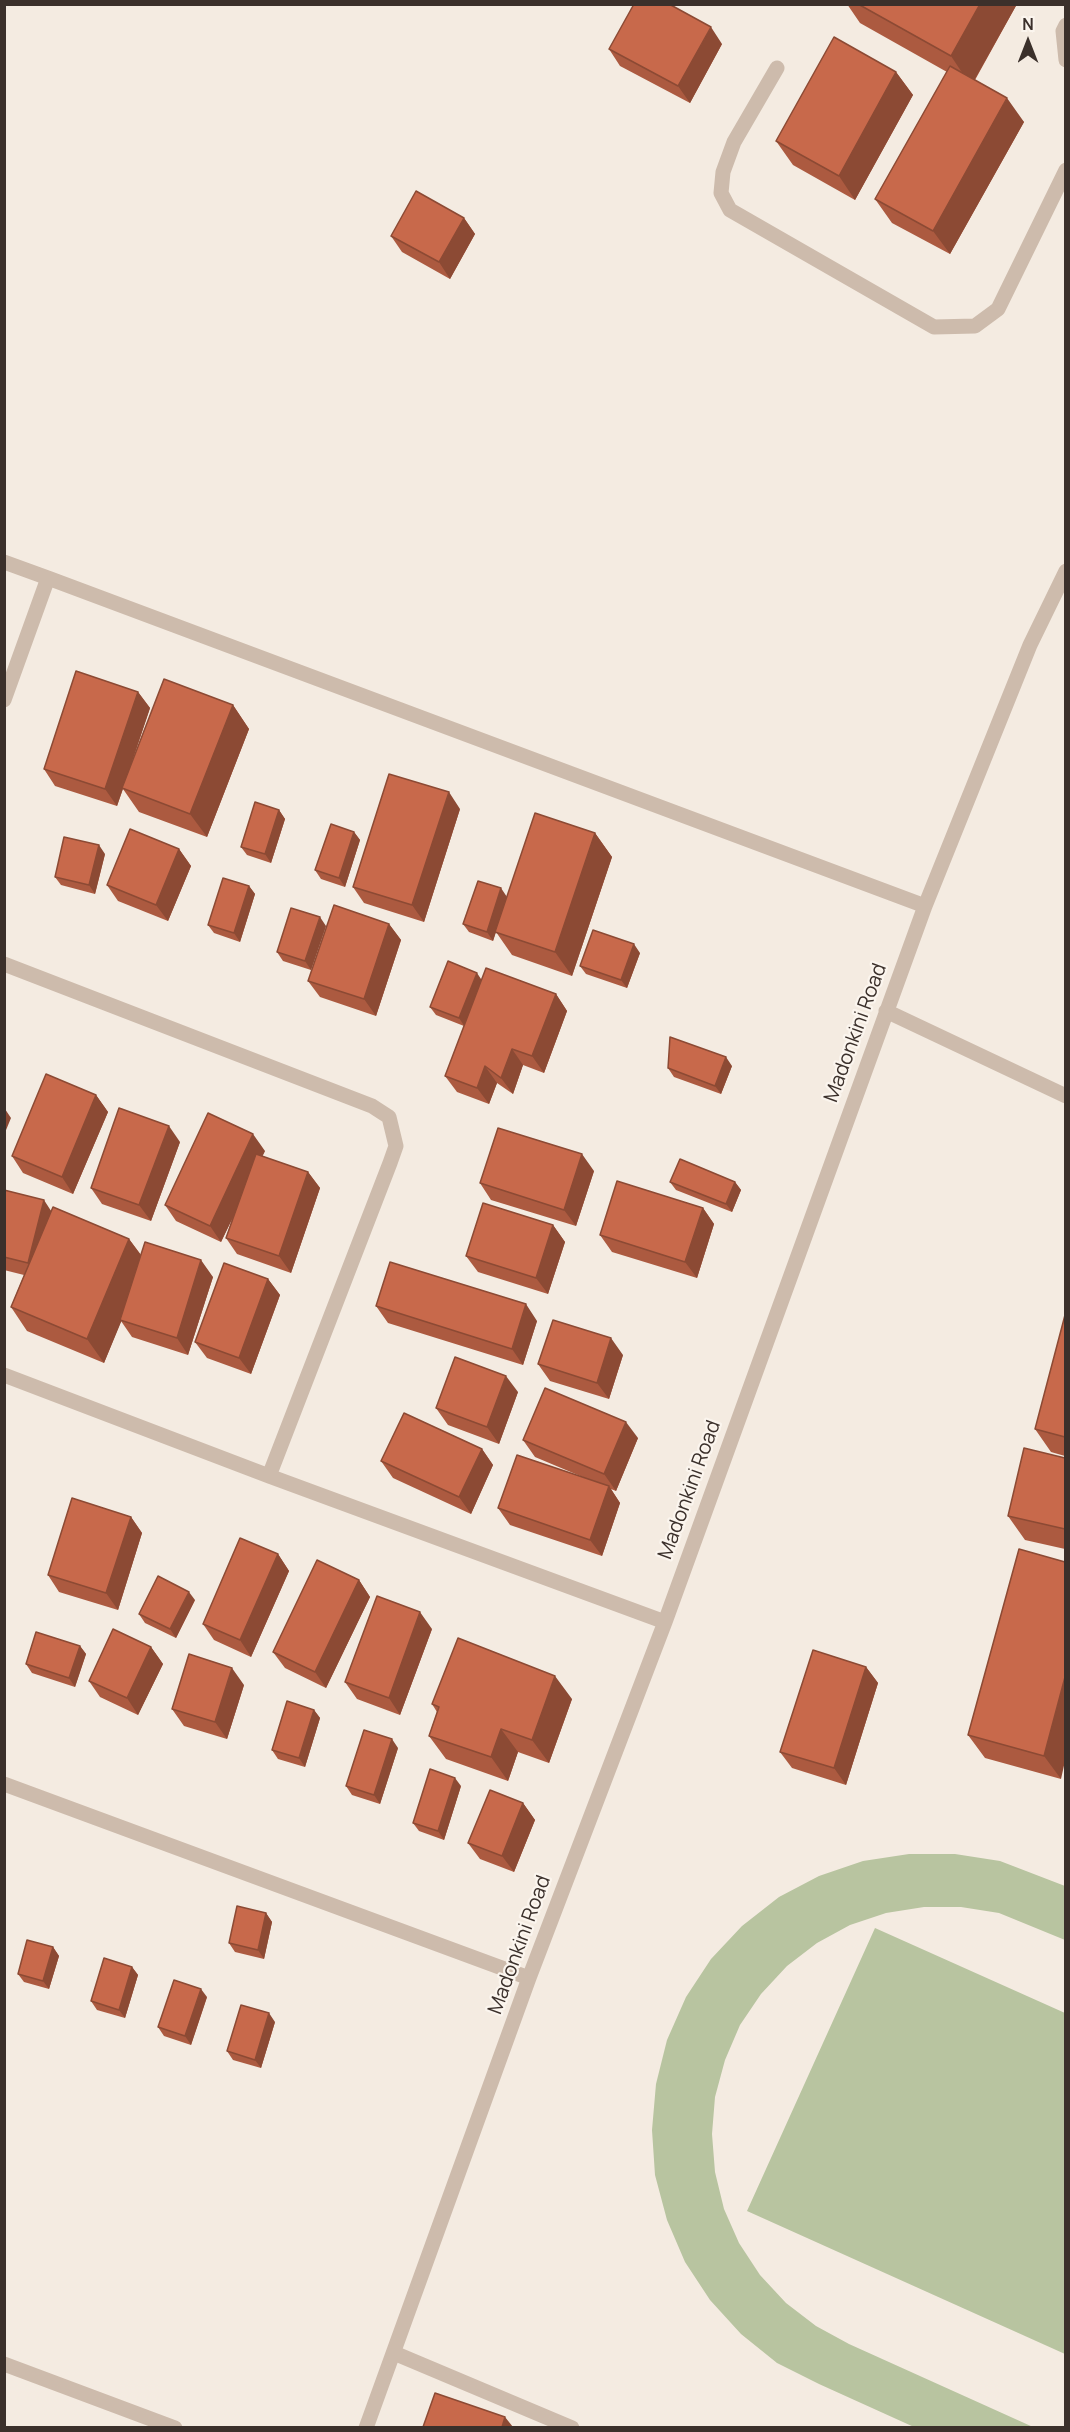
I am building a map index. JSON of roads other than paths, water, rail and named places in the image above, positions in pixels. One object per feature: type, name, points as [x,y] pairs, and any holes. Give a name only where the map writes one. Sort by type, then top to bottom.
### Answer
[{"type":"street","points":[[1065,24],[1063,31],[1065,60]]},
{"type":"street","points":[[777,68],[734,142],[723,172],[721,193],[730,210],[934,327],[975,326],[998,309],[1065,170]]},
{"type":"street","points":[[4,562],[925,906]]},
{"type":"street","name":"Madonkini Road","points":[[366,2427],[529,1978],[665,1622],[925,906],[1030,645],[1065,571]]},
{"type":"street","points":[[4,700],[48,578]]},
{"type":"street","points":[[4,964],[372,1106],[389,1117],[396,1146],[269,1476]]},
{"type":"street","points":[[886,1011],[1065,1096]]},
{"type":"street","points":[[4,1375],[269,1476],[665,1622]]},
{"type":"street","points":[[4,1784],[529,1978]]},
{"type":"street","points":[[394,2353],[572,2427]]},
{"type":"street","points":[[4,2364],[175,2427]]}]
